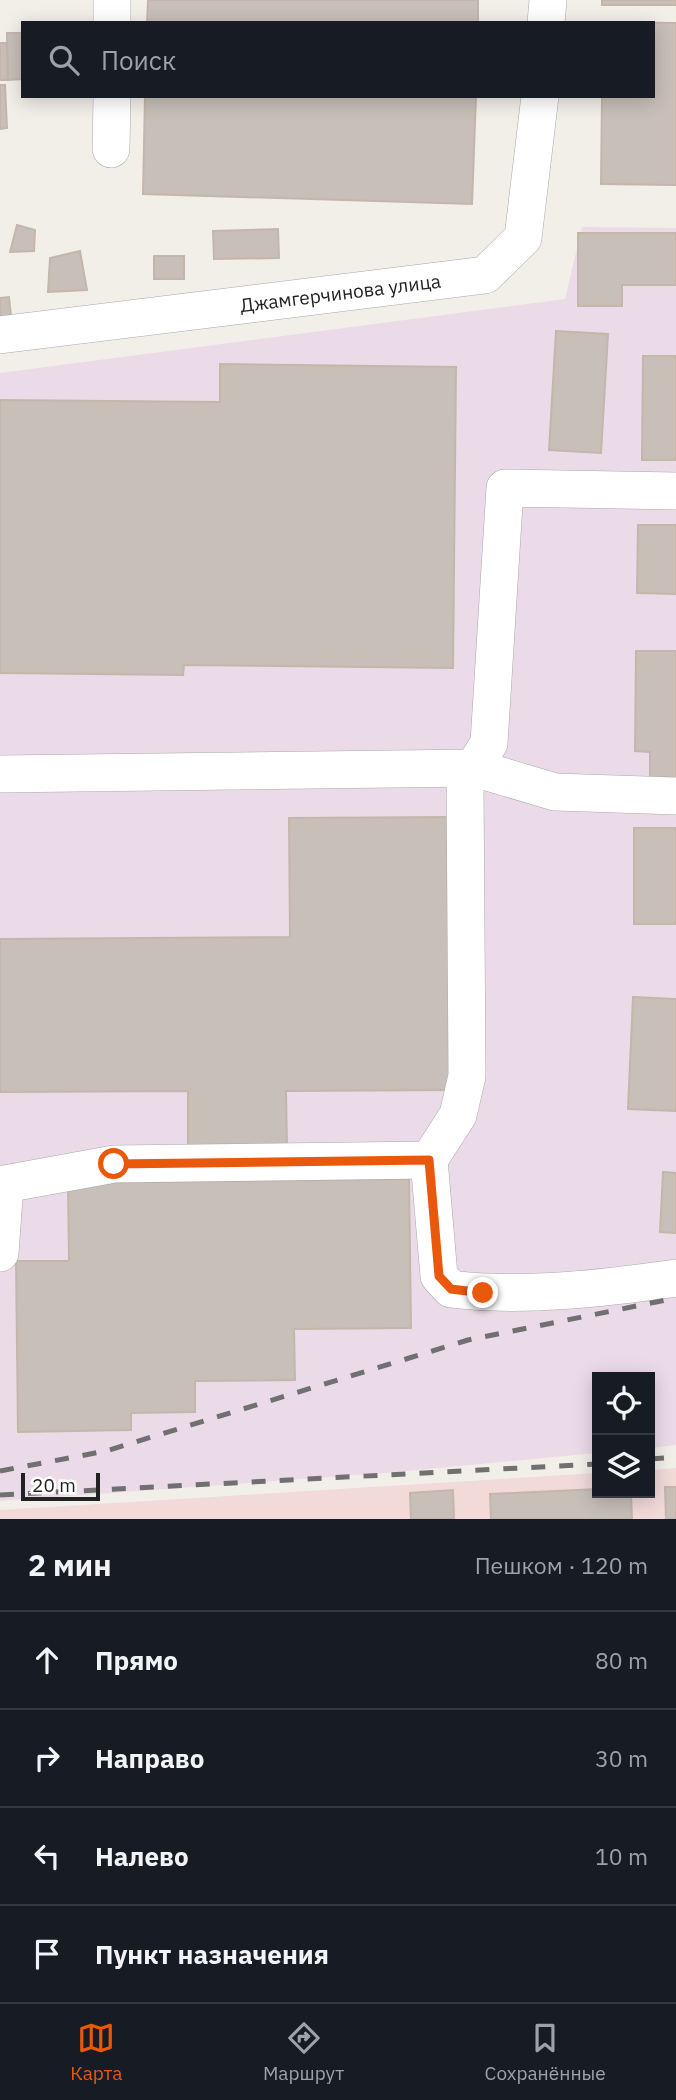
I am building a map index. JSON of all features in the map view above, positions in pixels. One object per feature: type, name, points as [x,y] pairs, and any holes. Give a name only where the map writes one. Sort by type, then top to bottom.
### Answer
[{"type":"street","points":[[112,21],[113,0]]},
{"type":"street","points":[[547,21],[548,0]]},
{"type":"street","points":[[111,149],[112,98]]},
{"type":"street","name":"Джамгерчинова улица","points":[[0,335],[485,275],[523,237],[540,98]]},
{"type":"street","points":[[676,491],[505,488],[489,743],[465,782],[467,1076],[458,1115],[429,1160],[439,1276],[451,1289],[483,1293],[616,1287],[676,1278]]},
{"type":"street","points":[[0,774],[474,768],[555,792],[676,796]]},
{"type":"street","points":[[0,1253],[5,1184],[114,1164],[429,1160]]},
{"type":"shaded area","points":[[582,227],[676,228],[676,1445],[655,1447],[655,1372],[592,1372],[592,1453],[385,1473],[0,1501],[0,373],[565,299]]},
{"type":"shaded area","points":[[676,1468],[676,1519],[0,1519],[0,1510],[592,1473],[592,1498],[655,1498],[655,1470]]},
{"type":"building","points":[[148,0],[478,0],[478,21],[147,21]]},
{"type":"building","points":[[602,0],[676,0],[676,5],[602,5]]},
{"type":"building","points":[[655,23],[676,23],[676,185],[601,184],[602,98],[655,98]]},
{"type":"building","points":[[7,33],[21,33],[21,79],[8,80]]},
{"type":"building","points":[[0,43],[7,43],[8,80],[0,80]]},
{"type":"building","points":[[0,85],[5,85],[7,128],[0,129]]},
{"type":"building","points":[[145,98],[476,98],[472,204],[143,194]]},
{"type":"building","points":[[17,225],[35,230],[34,251],[10,252]]},
{"type":"building","points":[[278,229],[279,258],[214,259],[213,231]]},
{"type":"building","points":[[578,233],[676,233],[676,285],[622,285],[622,306],[578,306]]},
{"type":"building","points":[[80,251],[87,290],[48,292],[50,258]]},
{"type":"building","points":[[154,256],[184,256],[184,279],[154,279]]},
{"type":"building","points":[[9,297],[12,325],[0,326],[0,298]]},
{"type":"building","points":[[556,331],[608,334],[601,453],[549,450]]},
{"type":"building","points":[[643,356],[676,356],[676,460],[642,460]]},
{"type":"building","points":[[220,364],[456,367],[453,668],[184,665],[183,675],[0,673],[0,400],[220,402]]},
{"type":"building","points":[[638,525],[676,525],[676,594],[637,593]]},
{"type":"building","points":[[636,651],[676,651],[676,780],[650,780],[650,752],[635,751]]},
{"type":"building","points":[[449,817],[451,1090],[286,1091],[287,1148],[188,1148],[188,1091],[0,1092],[0,939],[290,937],[289,818]]},
{"type":"building","points":[[634,828],[676,828],[676,924],[634,924]]},
{"type":"building","points":[[633,997],[676,999],[676,1111],[628,1109]]},
{"type":"building","points":[[663,1172],[676,1173],[676,1233],[660,1232]]},
{"type":"building","points":[[409,1179],[411,1328],[294,1329],[295,1380],[195,1381],[195,1412],[131,1413],[131,1430],[18,1432],[16,1261],[69,1261],[68,1183]]},
{"type":"building","points":[[665,1487],[676,1487],[676,1519],[666,1519]]},
{"type":"building","points":[[592,1489],[592,1498],[631,1498],[632,1519],[491,1519],[490,1494]]},
{"type":"building","points":[[453,1490],[454,1519],[411,1519],[410,1493]]},
{"type":"railway","points":[[0,1471],[106,1451],[468,1340],[676,1298]]},
{"type":"railway","points":[[655,1459],[676,1457]]},
{"type":"railway","points":[[0,1495],[592,1464]]},
{"type":"route","points":[[114,1164],[429,1160],[439,1276],[451,1289],[483,1293]]}]
